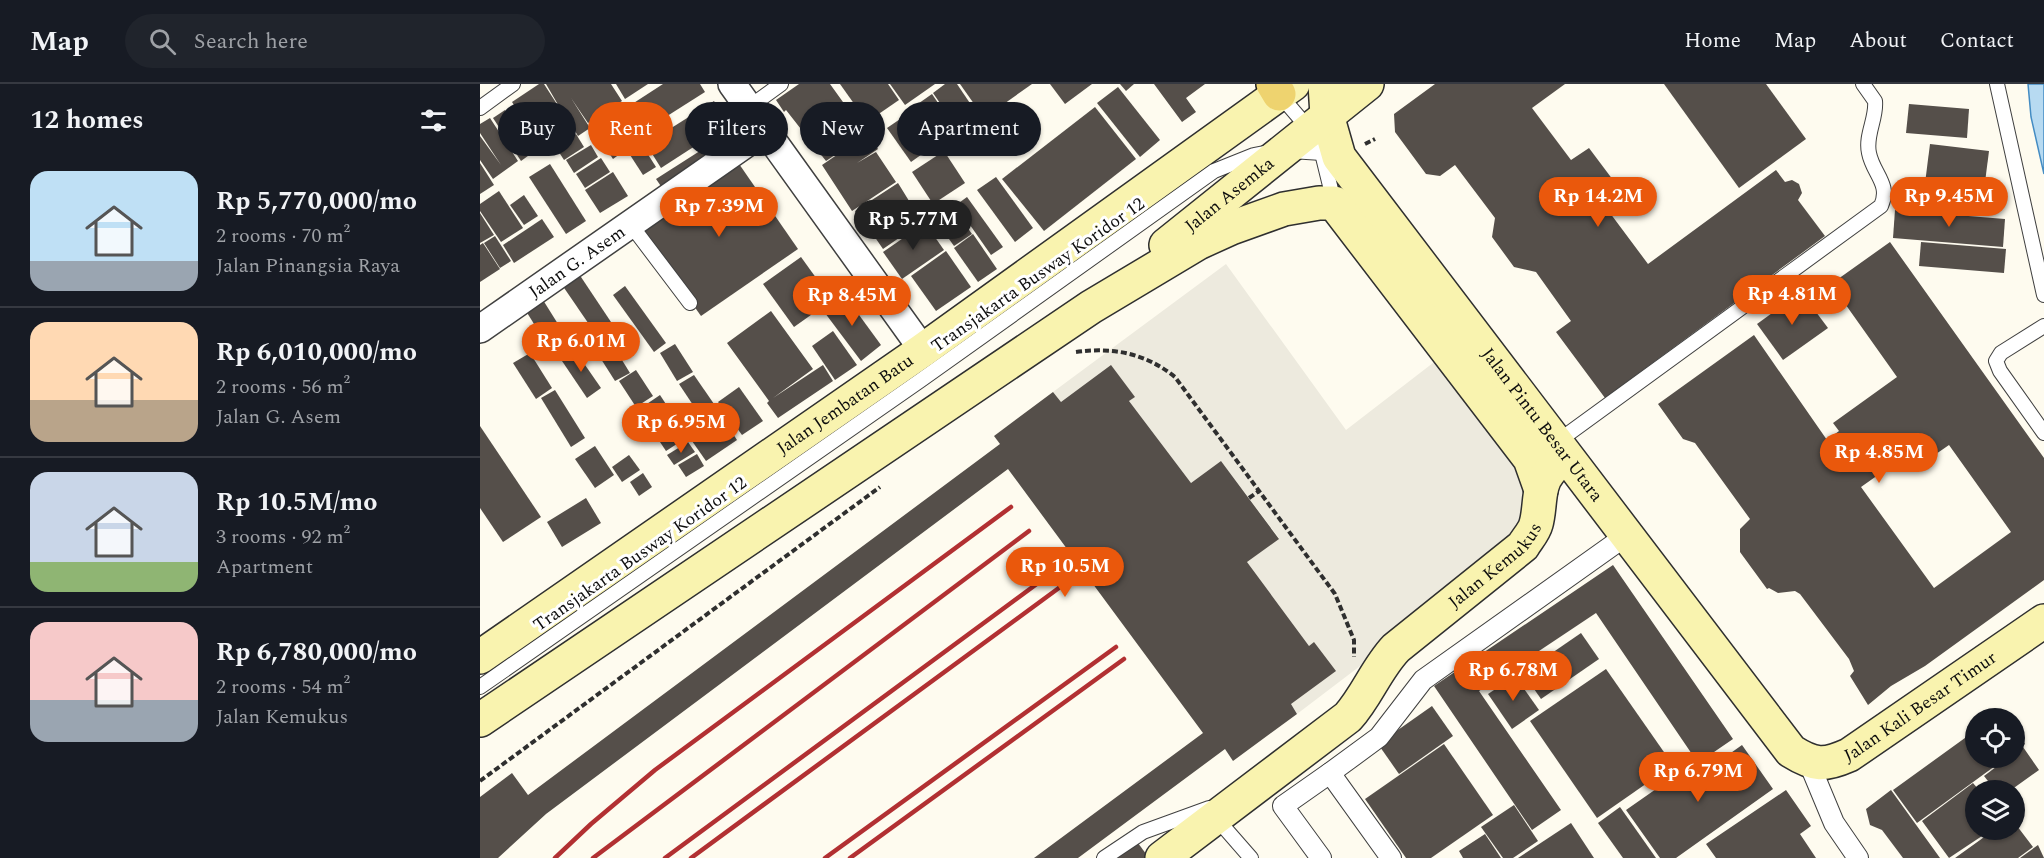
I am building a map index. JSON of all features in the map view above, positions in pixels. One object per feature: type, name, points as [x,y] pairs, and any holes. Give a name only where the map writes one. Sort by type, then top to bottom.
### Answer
[{"type":"main road","name":"Jalan Asemka","points":[[1090,307],[1282,152],[1324,128],[1367,84]]},
{"type":"main road","name":"Jalan Jembatan Batu","points":[[480,657],[923,350],[1282,87]]},
{"type":"main road","name":"Jalan Pintu Besar Utara","points":[[1324,128],[1627,535],[1800,757]]},
{"type":"main road","points":[[480,720],[1090,307],[1198,243],[1231,228],[1284,209],[1334,203]]},
{"type":"main road","name":"Jalan Kemukus","points":[[1162,858],[1251,793],[1348,717],[1361,703],[1385,659],[1523,546],[1535,526],[1541,490],[1530,459],[1334,203]]},
{"type":"main road","points":[[1541,490],[1545,476],[1555,467],[1564,464],[1567,455]]},
{"type":"main road","name":"Jalan Kali Besar Timur","points":[[1800,757],[1830,764],[1850,755],[2044,621]]},
{"type":"street","points":[[732,84],[744,102]]},
{"type":"street","name":"Jalan G. Asem","points":[[480,329],[729,156]]},
{"type":"street","points":[[782,156],[923,350]]},
{"type":"street","points":[[1321,858],[1282,806],[1379,737],[1423,680],[1627,535]]},
{"type":"street","name":"Jalan Pintu Besar Utara","points":[[1800,757],[1834,823],[1858,858]]},
{"type":"street","points":[[1329,773],[1391,858]]},
{"type":"lane","points":[[480,108],[513,84]]},
{"type":"lane","points":[[756,102],[781,84]]},
{"type":"lane","points":[[1567,455],[1881,206],[1885,196],[1884,184],[1869,156],[1868,142],[1875,101],[1863,84]]},
{"type":"lane","points":[[1997,84],[2044,295]]},
{"type":"lane","points":[[1282,87],[1324,128],[1334,203]]},
{"type":"lane","name":"Transjakarta Busway Koridor 12","points":[[480,687],[941,366],[1214,171],[1254,154],[1282,152]]},
{"type":"lane","points":[[631,225],[690,303]]},
{"type":"lane","points":[[2044,326],[2001,353],[1996,361],[2000,371],[2044,433]]},
{"type":"lane","points":[[1104,858],[1143,832],[1251,793]]},
{"type":"lane","points":[[1216,818],[1251,858]]},
{"type":"path","points":[[1072,352],[1097,349],[1122,351],[1156,362],[1175,377],[1335,594],[1354,640]]},
{"type":"path","points":[[480,781],[882,485]]},
{"type":"path","points":[[1249,498],[1259,491]]},
{"type":"shaded area","points":[[1226,264],[1346,430],[1442,356],[1520,461],[1532,503],[1506,555],[1297,714],[1291,704],[1314,642],[1309,646],[1247,562],[1279,538],[1221,461],[1191,483],[1129,401],[1135,397],[1061,402],[1053,392]]},
{"type":"water","points":[[2028,84],[2044,84],[2044,174],[2031,117]]},
{"type":"building","points":[[539,84],[544,84],[556,102],[512,102]]},
{"type":"building","points":[[546,84],[611,84],[622,101],[588,102],[588,123],[576,102],[571,98],[574,102],[556,102]]},
{"type":"building","points":[[616,84],[648,84],[625,99]]},
{"type":"building","points":[[663,84],[700,84],[705,92],[689,102],[685,102],[685,105],[673,112],[673,102],[635,102]]},
{"type":"building","points":[[799,84],[830,84],[843,102],[800,102],[800,128],[788,113],[788,102],[776,100]]},
{"type":"building","points":[[840,84],[888,84],[899,100],[885,110],[885,102],[853,102]]},
{"type":"building","points":[[890,84],[935,84],[909,102],[903,102]]},
{"type":"building","points":[[945,84],[957,84],[969,102],[939,102],[933,93]]},
{"type":"building","points":[[960,84],[1032,84],[1007,102],[973,102]]},
{"type":"building","points":[[1050,84],[1092,84],[1065,104]]},
{"type":"building","points":[[1120,84],[1134,84],[1126,91]]},
{"type":"building","points":[[1154,84],[1205,84],[1186,98],[1196,112],[1182,122]]},
{"type":"building","points":[[1435,84],[1565,84],[1532,108],[1571,160],[1589,148],[1628,200],[1610,213],[1648,264],[1776,170],[1785,182],[1792,180],[1799,184],[1802,193],[1798,200],[1825,236],[1605,398],[1556,332],[1571,321],[1536,272],[1514,267],[1492,237],[1495,218],[1455,165],[1440,176],[1426,174],[1395,132],[1394,114]]},
{"type":"building","points":[[1664,84],[1766,84],[1806,139],[1739,188]]},
{"type":"building","points":[[1118,87],[1160,140],[1140,157],[1097,103]]},
{"type":"building","points":[[932,94],[937,102],[921,102]]},
{"type":"building","points":[[1909,104],[1969,109],[1967,138],[1906,133]]},
{"type":"building","points":[[576,106],[588,125],[588,129],[578,136]]},
{"type":"building","points":[[1095,107],[1136,159],[1044,231],[1002,179],[1032,156],[1041,156],[1041,149]]},
{"type":"building","points":[[498,115],[498,126],[493,118]]},
{"type":"building","points":[[490,118],[498,130],[498,156],[515,156],[518,161],[493,179],[480,160],[480,136],[501,165],[480,133],[480,124]]},
{"type":"building","points":[[685,119],[685,152],[661,168],[654,156],[673,156],[673,127]]},
{"type":"building","points":[[897,121],[897,142],[887,128]]},
{"type":"building","points":[[576,134],[584,147],[576,152]]},
{"type":"building","points":[[1930,144],[1989,151],[1983,198],[1924,191]]},
{"type":"building","points":[[588,147],[588,156],[598,157],[574,173],[566,160]]},
{"type":"building","points":[[518,156],[528,156],[521,161]]},
{"type":"building","points":[[631,156],[649,156],[656,167],[643,175]]},
{"type":"building","points":[[692,156],[722,156],[665,192],[656,179]]},
{"type":"building","points":[[822,156],[833,156],[826,161]]},
{"type":"building","points":[[835,156],[868,156],[857,163],[869,156],[879,156],[896,182],[852,211],[822,165]]},
{"type":"building","points":[[907,156],[919,156],[911,162]]},
{"type":"building","points":[[936,156],[947,156],[965,183],[933,204],[912,172]]},
{"type":"building","points":[[601,158],[610,172],[585,188],[576,174]]},
{"type":"building","points":[[737,161],[798,249],[701,316],[639,228]]},
{"type":"building","points":[[480,163],[494,185],[480,194]]},
{"type":"building","points":[[550,164],[586,221],[566,234],[529,177]]},
{"type":"building","points":[[613,172],[628,196],[600,213],[585,190]]},
{"type":"building","points":[[996,177],[1033,228],[1015,242],[977,190]]},
{"type":"building","points":[[898,183],[922,222],[883,249],[870,230],[881,222],[868,231],[855,211]]},
{"type":"building","points":[[499,191],[523,228],[501,242],[480,211],[480,204]]},
{"type":"building","points":[[524,195],[538,216],[524,225],[510,205]]},
{"type":"building","points":[[967,197],[1003,247],[991,255],[956,205]]},
{"type":"building","points":[[952,206],[972,234],[954,246],[934,218]]},
{"type":"building","points":[[1895,210],[2005,219],[2003,247],[1893,238]]},
{"type":"building","points":[[480,213],[494,235],[480,243]]},
{"type":"building","points":[[542,219],[554,237],[514,263],[503,245]]},
{"type":"building","points":[[925,223],[944,250],[902,279],[883,252]]},
{"type":"building","points":[[973,234],[997,269],[978,282],[954,248]]},
{"type":"building","points":[[495,236],[511,261],[500,268],[484,243]]},
{"type":"building","points":[[1890,242],[2044,458],[2044,580],[1925,666],[1891,686],[1868,705],[1850,676],[1854,671],[1849,659],[1800,594],[1795,591],[1778,593],[1767,589],[1740,552],[1740,529],[1750,519],[1695,443],[1683,439],[1658,404],[1754,335],[1827,440],[1839,431],[1833,423],[1897,377],[1831,284]],"holes":[[[1926,441],[1936,454],[1949,445],[2011,532],[1934,588],[1861,487]]]},
{"type":"building","points":[[1921,242],[2006,249],[2004,273],[1919,266]]},
{"type":"building","points":[[483,243],[500,269],[480,282],[480,245]]},
{"type":"building","points":[[946,251],[971,287],[936,311],[911,276]]},
{"type":"building","points":[[801,257],[832,300],[794,327],[763,284]]},
{"type":"building","points":[[575,268],[613,325],[597,336],[558,279]]},
{"type":"building","points":[[625,286],[666,343],[654,352],[613,295]]},
{"type":"building","points":[[1801,292],[1828,328],[1783,360],[1757,324]]},
{"type":"building","points":[[843,293],[881,345],[861,361],[822,309]]},
{"type":"building","points":[[543,300],[573,348],[555,358],[526,311]]},
{"type":"building","points":[[771,311],[813,369],[773,398],[823,365],[833,381],[778,418],[767,403],[769,401],[727,343]]},
{"type":"building","points":[[833,331],[857,365],[835,380],[812,346]]},
{"type":"building","points":[[609,339],[630,373],[615,381],[594,348]]},
{"type":"building","points":[[675,344],[693,372],[677,381],[660,353]]},
{"type":"building","points":[[574,349],[601,388],[587,398],[560,358]]},
{"type":"building","points":[[530,353],[552,388],[536,399],[513,363]]},
{"type":"building","points":[[1111,365],[1135,397],[1129,401],[1191,483],[1221,461],[1279,539],[1247,562],[1309,646],[1314,642],[1336,671],[1291,704],[1297,714],[1233,761],[1225,749],[1078,858],[1034,858],[1203,733],[1008,469],[546,814],[498,858],[480,858],[480,797],[512,773],[528,795],[1000,444],[994,436],[1053,392],[1061,402]]},
{"type":"building","points":[[636,370],[653,396],[636,407],[619,381]]},
{"type":"building","points":[[694,375],[714,404],[699,414],[679,384]]},
{"type":"building","points":[[739,387],[763,421],[742,435],[718,402]]},
{"type":"building","points":[[555,390],[585,438],[571,447],[541,398]]},
{"type":"building","points":[[660,395],[675,418],[652,432],[638,410]]},
{"type":"building","points":[[723,419],[737,440],[706,461],[692,441]]},
{"type":"building","points":[[676,422],[686,438],[666,451],[656,436]]},
{"type":"building","points":[[480,426],[541,517],[503,542],[480,508]]},
{"type":"building","points":[[688,442],[695,452],[674,465],[667,455]]},
{"type":"building","points":[[595,446],[614,475],[595,488],[575,459]]},
{"type":"building","points":[[697,454],[704,466],[686,477],[678,465]]},
{"type":"building","points":[[629,455],[640,470],[622,482],[612,467]]},
{"type":"building","points":[[643,473],[652,487],[639,496],[630,482]]},
{"type":"building","points":[[586,498],[601,523],[562,547],[547,522]]},
{"type":"building","points":[[1613,565],[1733,739],[1698,763],[1596,613],[1479,691],[1561,810],[1532,830],[1434,686]]},
{"type":"building","points":[[1581,633],[1599,659],[1541,699],[1523,673]]},
{"type":"building","points":[[1606,669],[1673,765],[1597,818],[1530,721]]},
{"type":"building","points":[[1515,676],[1539,710],[1512,729],[1488,694]]},
{"type":"building","points":[[1432,706],[1453,736],[1399,774],[1378,744]]},
{"type":"building","points":[[1965,738],[1965,768],[1992,768],[1976,780],[1965,780],[1965,788],[1917,823],[1893,790]]},
{"type":"building","points":[[1444,744],[1493,815],[1431,858],[1406,858],[1365,799]]},
{"type":"building","points":[[1742,745],[1773,789],[1676,858],[1660,858],[1626,810],[1689,766],[1697,777]]},
{"type":"building","points":[[2025,750],[2039,770],[2025,780],[1987,780],[1984,776],[1995,768],[2025,768]]},
{"type":"building","points":[[1965,789],[1965,840],[1976,840],[1949,858],[1922,821]]},
{"type":"building","points":[[1786,790],[1811,826],[1800,834],[1816,858],[1716,858],[1706,844]]},
{"type":"building","points":[[1891,790],[1940,858],[1903,858],[1882,830],[1870,825],[1866,809]]},
{"type":"building","points":[[1514,805],[1538,841],[1513,858],[1503,858],[1481,827]]},
{"type":"building","points":[[1620,807],[1656,858],[1623,858],[1598,823]]},
{"type":"building","points":[[1571,823],[1594,858],[1518,858]]},
{"type":"building","points":[[1485,834],[1501,858],[1463,858],[1459,851]]},
{"type":"building","points":[[2025,836],[2033,847],[2018,858],[1955,858],[1980,840],[2025,840]]},
{"type":"building","points":[[1138,843],[1149,858],[1117,858]]},
{"type":"building","points":[[2038,845],[2044,858],[2020,858]]},
{"type":"railway","points":[[555,858],[655,770],[1011,507]]},
{"type":"railway","points":[[593,858],[1029,531]]},
{"type":"railway","points":[[665,858],[1057,569]]},
{"type":"railway","points":[[691,858],[1067,582]]},
{"type":"railway","points":[[825,858],[1116,647]]},
{"type":"railway","points":[[850,858],[1124,659]]}]
